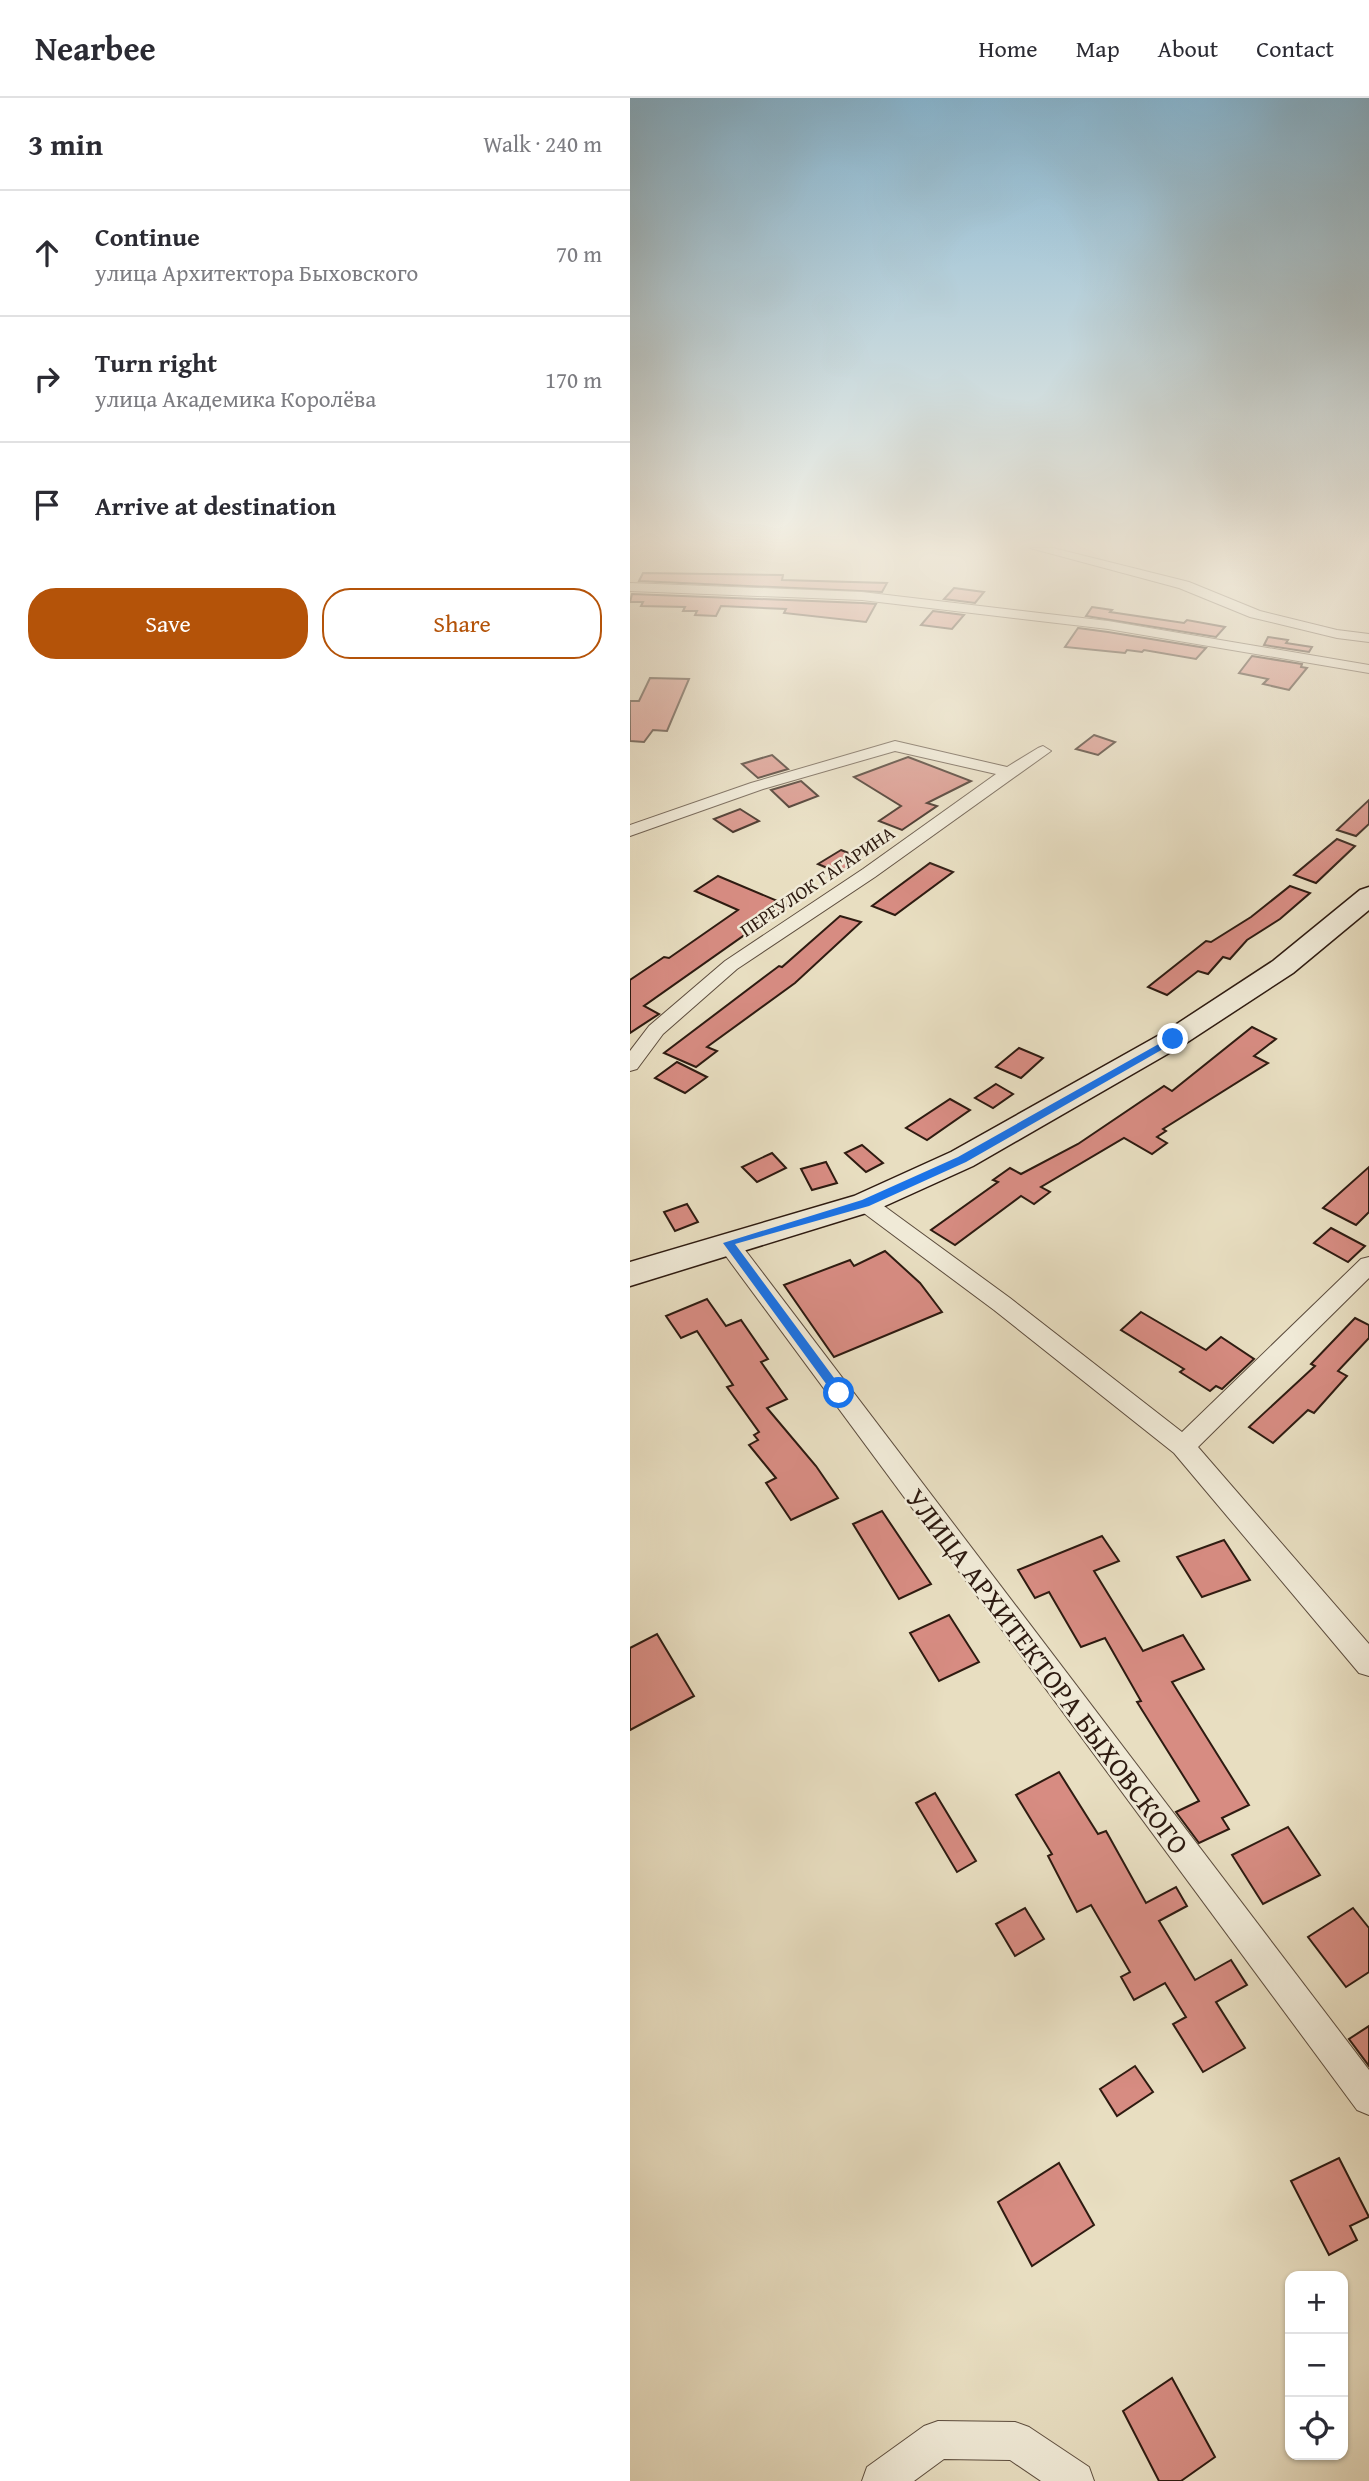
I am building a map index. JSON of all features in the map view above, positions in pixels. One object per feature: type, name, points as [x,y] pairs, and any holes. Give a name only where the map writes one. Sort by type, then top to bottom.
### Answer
[{"type":"street","points":[[1316,659],[1369,668]]},
{"type":"street","points":[[630,831],[757,786],[895,746],[1009,772]]},
{"type":"street","name":"ПЕРЕУЛОК ГАГАРИНА","points":[[630,1065],[656,1030],[731,965],[869,873],[1009,772],[1043,751]]},
{"type":"street","points":[[632,1268],[865,1203],[962,1159],[1173,1039],[1283,967],[1369,895]]},
{"type":"street","points":[[865,1203],[1002,1304],[1183,1446],[1369,1664]]},
{"type":"street","name":"УЛИЦА АРХИТЕКТОРА БЫХОВСКОГО","points":[[728,1243],[1369,2098]]},
{"type":"street","points":[[1183,1446],[1369,1265]]},
{"type":"street","points":[[881,2481],[938,2440],[1015,2441],[1074,2481]]},
{"type":"building","points":[[1250,659],[1272,659],[1302,664],[1301,667],[1307,668],[1289,690],[1263,684],[1268,679],[1239,673]]},
{"type":"building","points":[[650,678],[689,679],[667,731],[653,730],[644,742],[630,741],[630,701],[639,701]]},
{"type":"building","points":[[1094,735],[1115,742],[1098,755],[1076,749]]},
{"type":"building","points":[[772,755],[788,769],[758,778],[742,764]]},
{"type":"building","points":[[908,757],[971,781],[927,803],[937,806],[902,830],[879,821],[901,806],[854,777]]},
{"type":"building","points":[[801,781],[818,796],[789,807],[771,790]]},
{"type":"building","points":[[1369,800],[1369,824],[1356,836],[1337,830]]},
{"type":"building","points":[[740,809],[759,821],[733,832],[714,819]]},
{"type":"building","points":[[1337,839],[1355,846],[1316,883],[1294,875]]},
{"type":"building","points":[[841,850],[861,858],[839,873],[818,864]]},
{"type":"building","points":[[930,863],[953,872],[895,915],[872,906]]},
{"type":"building","points":[[718,876],[787,905],[644,1006],[659,1014],[630,1033],[630,980],[664,957],[669,958],[738,910],[695,891]]},
{"type":"building","points":[[1290,886],[1310,893],[1280,919],[1247,940],[1230,959],[1223,957],[1208,974],[1198,971],[1167,995],[1148,987],[1206,941],[1211,942],[1251,917]]},
{"type":"building","points":[[840,916],[861,922],[795,983],[707,1047],[717,1051],[696,1067],[664,1053],[779,966],[782,967]]},
{"type":"building","points":[[1252,1027],[1276,1039],[1254,1056],[1268,1063],[1163,1129],[1166,1131],[1157,1137],[1167,1143],[1152,1154],[1124,1138],[1041,1187],[1050,1192],[1034,1204],[1021,1196],[955,1245],[931,1230],[998,1182],[993,1180],[1010,1168],[1021,1174],[1078,1144],[1164,1086],[1172,1091]]},
{"type":"building","points":[[1019,1048],[1043,1058],[1021,1078],[996,1067]]},
{"type":"building","points":[[677,1062],[707,1077],[685,1093],[655,1078]]},
{"type":"building","points":[[996,1084],[1013,1094],[993,1108],[975,1098]]},
{"type":"building","points":[[950,1099],[970,1110],[927,1140],[906,1128]]},
{"type":"building","points":[[862,1145],[883,1163],[866,1172],[845,1153]]},
{"type":"building","points":[[772,1153],[786,1168],[757,1182],[742,1167]]},
{"type":"building","points":[[826,1162],[837,1183],[812,1190],[801,1169]]},
{"type":"building","points":[[1369,1167],[1369,1212],[1356,1225],[1323,1208]]},
{"type":"building","points":[[687,1204],[698,1222],[675,1231],[664,1212]]},
{"type":"building","points":[[1331,1228],[1365,1246],[1348,1262],[1314,1243]]},
{"type":"building","points":[[885,1251],[920,1283],[942,1312],[834,1357],[784,1285],[850,1260],[854,1266]]},
{"type":"building","points":[[707,1299],[726,1326],[741,1320],[768,1359],[761,1362],[787,1399],[767,1408],[816,1466],[838,1498],[791,1520],[766,1483],[776,1478],[749,1445],[758,1440],[754,1435],[759,1432],[727,1387],[733,1385],[697,1331],[681,1338],[666,1316]]},
{"type":"building","points":[[1141,1312],[1206,1350],[1221,1337],[1254,1359],[1222,1389],[1216,1386],[1210,1391],[1180,1372],[1184,1369],[1121,1330]]},
{"type":"building","points":[[1355,1318],[1369,1325],[1369,1338],[1338,1371],[1347,1376],[1314,1413],[1308,1410],[1273,1443],[1249,1427],[1315,1366],[1311,1364]]},
{"type":"building","points":[[882,1511],[931,1584],[899,1599],[853,1524]]},
{"type":"building","points":[[1102,1536],[1119,1561],[1094,1571],[1143,1651],[1183,1635],[1204,1669],[1172,1682],[1249,1805],[1222,1818],[1229,1829],[1199,1843],[1176,1812],[1199,1801],[1137,1702],[1141,1701],[1105,1638],[1081,1647],[1049,1592],[1035,1598],[1018,1570]]},
{"type":"building","points":[[1224,1540],[1250,1580],[1202,1597],[1177,1557]]},
{"type":"building","points":[[949,1615],[979,1662],[939,1681],[910,1633]]},
{"type":"building","points":[[657,1634],[694,1696],[630,1730],[630,1648]]},
{"type":"building","points":[[1059,1772],[1098,1834],[1106,1831],[1146,1903],[1176,1887],[1187,1906],[1159,1921],[1195,1980],[1231,1960],[1247,1985],[1216,2002],[1245,2048],[1203,2072],[1173,2024],[1186,2017],[1165,1983],[1134,2000],[1121,1977],[1130,1972],[1091,1905],[1077,1912],[1048,1856],[1052,1854],[1016,1795]]},
{"type":"building","points":[[935,1793],[976,1861],[957,1872],[916,1803]]},
{"type":"building","points":[[1288,1827],[1320,1875],[1263,1904],[1232,1855]]},
{"type":"building","points":[[1025,1908],[1044,1939],[1015,1956],[996,1924]]},
{"type":"building","points":[[1353,1908],[1369,1928],[1369,1972],[1346,1987],[1308,1937]]},
{"type":"building","points":[[1369,2026],[1369,2066],[1349,2039]]},
{"type":"building","points":[[1135,2066],[1153,2092],[1117,2116],[1100,2089]]},
{"type":"building","points":[[1339,2158],[1369,2217],[1350,2226],[1357,2240],[1329,2255],[1291,2181]]},
{"type":"building","points":[[1059,2163],[1094,2225],[1032,2266],[998,2202]]},
{"type":"building","points":[[1172,2378],[1215,2457],[1181,2481],[1159,2481],[1123,2411]]},
{"type":"route","points":[[839,1393],[728,1243],[865,1203],[962,1159],[1173,1039]]}]
